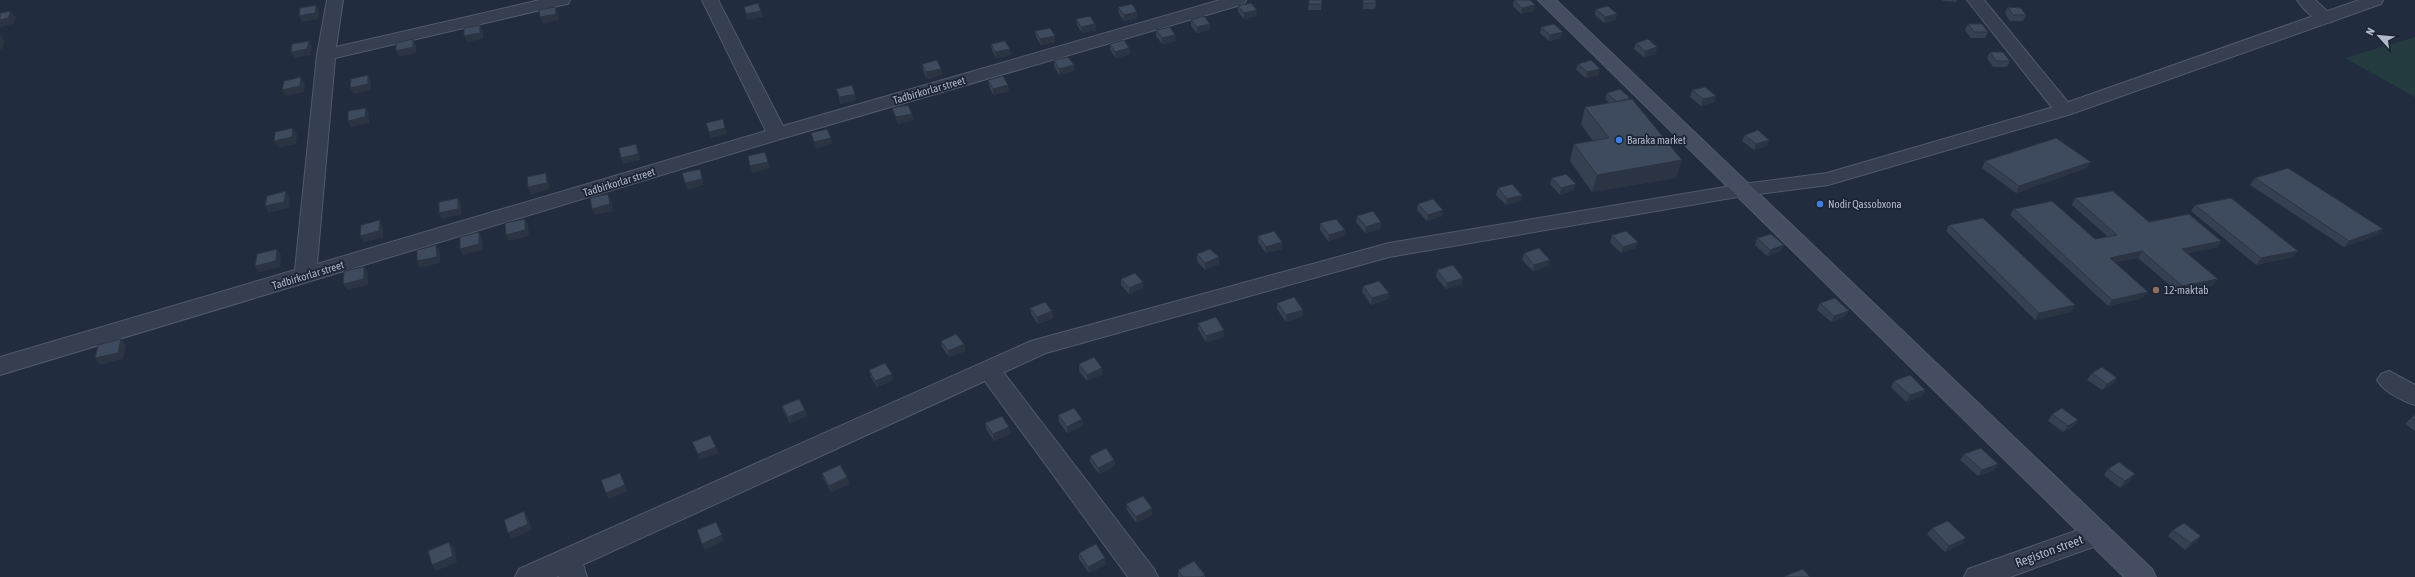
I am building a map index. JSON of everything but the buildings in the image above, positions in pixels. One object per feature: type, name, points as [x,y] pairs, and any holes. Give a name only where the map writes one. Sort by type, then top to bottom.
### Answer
[{"type":"main road","points":[[1546,0],[2142,577]]},
{"type":"street","points":[[305,276],[326,55],[335,0]]},
{"type":"street","points":[[326,55],[562,0]]},
{"type":"street","points":[[710,0],[777,134]]},
{"type":"street","name":"Tadbirkorlar street","points":[[0,366],[777,134],[1238,0]]},
{"type":"street","points":[[1975,0],[2064,110]]},
{"type":"street","points":[[2305,0],[2326,18]]},
{"type":"street","points":[[529,577],[572,568],[1039,347],[1388,250],[1743,190],[1828,179],[2064,110],[2375,0]]},
{"type":"street","points":[[989,370],[1144,577]]},
{"type":"street","points":[[2389,380],[2415,396]]},
{"type":"street","name":"Registon street","points":[[1978,577],[2098,534]]},
{"type":"green space","points":[[2415,37],[2415,97],[2345,58]]},
{"type":"place","name":"Baraka market","points":[[1619,140]]},
{"type":"place","name":"Nodir Qassobxona","points":[[1820,204]]},
{"type":"place","name":"12-maktab","points":[[2156,290]]}]
